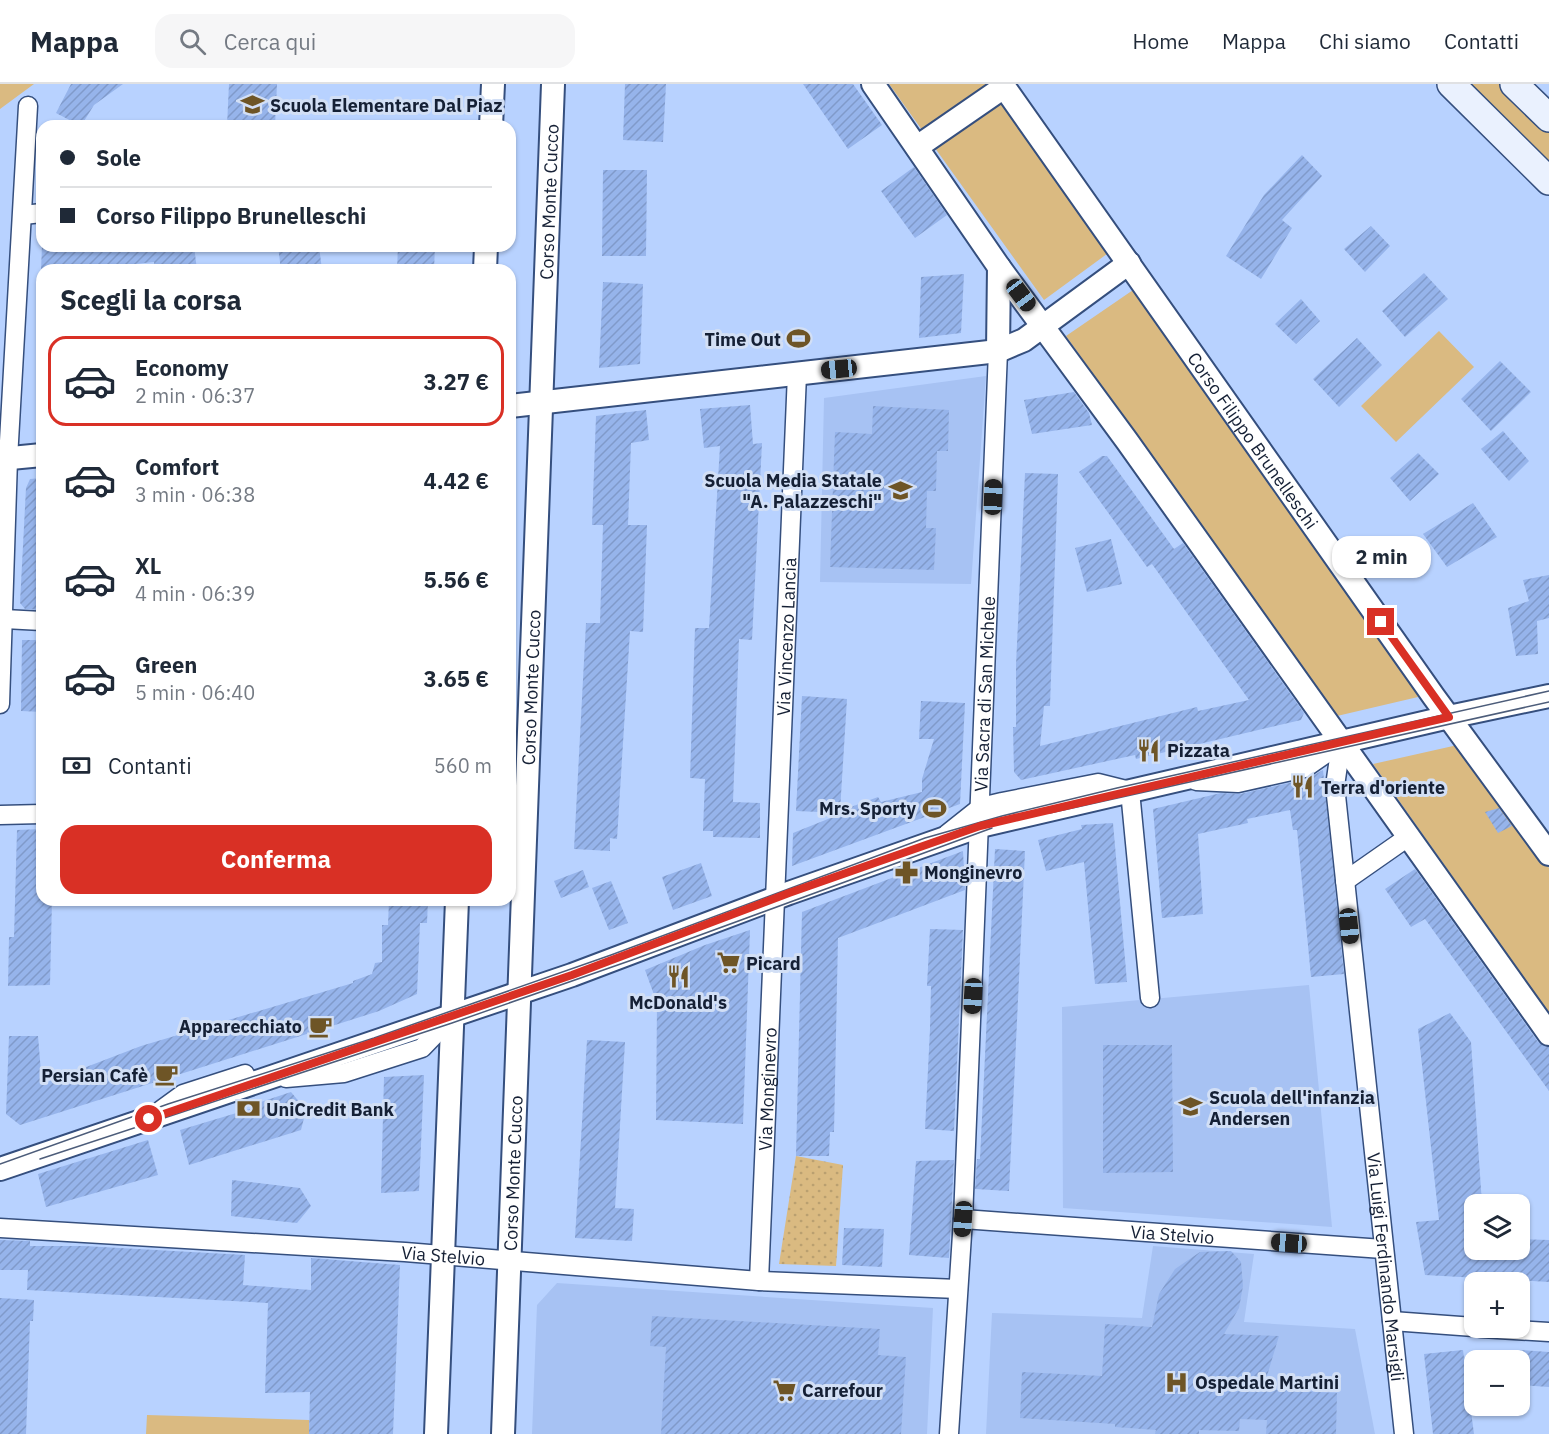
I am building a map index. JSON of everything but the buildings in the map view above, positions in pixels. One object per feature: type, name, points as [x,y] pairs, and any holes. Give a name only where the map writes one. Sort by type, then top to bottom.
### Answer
[{"type":"main road","points":[[1451,84],[1549,181]]},
{"type":"main road","points":[[1515,84],[1549,118]]},
{"type":"street","points":[[491,120],[493,84]]},
{"type":"street","name":"Corso Monte Cucco","points":[[503,1434],[553,84]]},
{"type":"street","points":[[873,84],[999,267],[1549,1034]]},
{"type":"street","points":[[917,147],[1003,85]]},
{"type":"street","name":"Corso Filippo Brunelleschi","points":[[1003,85],[1449,717],[1549,854]]},
{"type":"street","points":[[0,704],[4,619],[4,459],[23,215],[28,106]]},
{"type":"street","points":[[23,215],[36,214]]},
{"type":"street","points":[[516,405],[998,351],[1024,340],[1129,263]]},
{"type":"street","points":[[998,351],[999,267]]},
{"type":"street","name":"Via Sacra di San Michele","points":[[949,1434],[963,1219],[998,351]]},
{"type":"street","name":"Via Vincenzo Lancia","points":[[776,899],[797,374]]},
{"type":"street","points":[[4,459],[36,456]]},
{"type":"street","points":[[4,619],[36,621]]},
{"type":"street","points":[[0,1169],[519,994],[940,839],[980,817],[1130,791],[1549,696]]},
{"type":"street","name":"Via Luigi Ferdinando Marsigli","points":[[1341,744],[1335,786],[1404,1434]]},
{"type":"street","points":[[1130,791],[1150,998]]},
{"type":"street","points":[[0,815],[36,814]]},
{"type":"street","points":[[1345,881],[1408,837]]},
{"type":"street","name":"Via Monginevro","points":[[759,1281],[776,899]]},
{"type":"street","points":[[436,1434],[458,906]]},
{"type":"street","points":[[269,1079],[344,1073],[411,1052],[422,1048],[453,1016]]},
{"type":"street","points":[[149,1119],[183,1094],[256,1071],[309,1065]]},
{"type":"street","name":"Via Stelvio","points":[[963,1219],[1383,1250]]},
{"type":"street","name":"Via Stelvio","points":[[0,1228],[443,1255],[759,1281],[958,1289]]},
{"type":"street","points":[[1392,1321],[1464,1326]]},
{"type":"street","points":[[1530,1331],[1549,1332]]},
{"type":"shaded area","points":[[0,84],[34,84],[0,109]]},
{"type":"shaded area","points":[[889,84],[992,84],[1111,251],[1044,300]]},
{"type":"shaded area","points":[[1471,84],[1501,84],[1549,131],[1549,161]]},
{"type":"shaded area","points":[[1136,288],[1419,687],[1418,697],[1337,716],[1066,336]]},
{"type":"shaded area","points":[[1439,331],[1474,367],[1396,442],[1361,406]]},
{"type":"shaded area","name":"Scuola Media Statale \"A. Palazzeschi\"","points":[[986,376],[971,584],[820,582],[824,398]]},
{"type":"shaded area","points":[[1462,744],[1549,868],[1549,1013],[1373,764]]},
{"type":"shaded area","name":"Scuola dell'infanzia Andersen","points":[[1309,985],[1332,1227],[1063,1208],[1062,1007]]},
{"type":"shaded area","points":[[796,1156],[843,1165],[836,1266],[779,1264]]},
{"type":"shaded area","name":"Ospedale Martini","points":[[1153,1246],[1254,1254],[1244,1322],[1355,1329],[1375,1434],[986,1434],[992,1313],[1142,1318]]},
{"type":"shaded area","points":[[557,1283],[933,1308],[927,1434],[532,1434],[537,1305]]},
{"type":"shaded area","points":[[147,1415],[309,1420],[309,1434],[146,1434]]},
{"type":"tram line","points":[[0,1164],[168,1104],[374,1038],[611,955],[925,838],[1002,816],[1117,788],[1549,691]]},
{"type":"tram line","points":[[1050,813],[1549,702]]},
{"type":"tram line","points":[[40,1159],[452,1023],[632,960],[992,828]]},
{"type":"place","name":"Scuola Elementare Dal Piaz","points":[[252,105]]},
{"type":"place","name":"Time Out","points":[[799,339]]},
{"type":"place","name":"Scuola Media Statale \"A. Palazzeschi\"","points":[[900,490]]},
{"type":"place","name":"Pizzata","points":[[1149,750]]},
{"type":"place","name":"Terra d'oriente","points":[[1303,787]]},
{"type":"place","name":"Mrs. Sporty","points":[[934,808]]},
{"type":"place","name":"Monginevro","points":[[906,872]]},
{"type":"place","name":"Picard","points":[[728,963]]},
{"type":"place","name":"McDonald's","points":[[678,976]]},
{"type":"place","name":"Apparecchiato","points":[[320,1026]]},
{"type":"place","name":"Persian Cafè","points":[[166,1075]]},
{"type":"place","name":"Scuola dell'infanzia Andersen","points":[[1191,1107]]},
{"type":"place","name":"UniCredit Bank","points":[[248,1109]]},
{"type":"place","name":"Ospedale Martini","points":[[1177,1382]]},
{"type":"place","name":"Carrefour","points":[[784,1390]]},
{"type":"route","points":[[149,1119],[572,975],[789,893],[980,826],[1341,744],[1449,717],[1381,622]]}]
